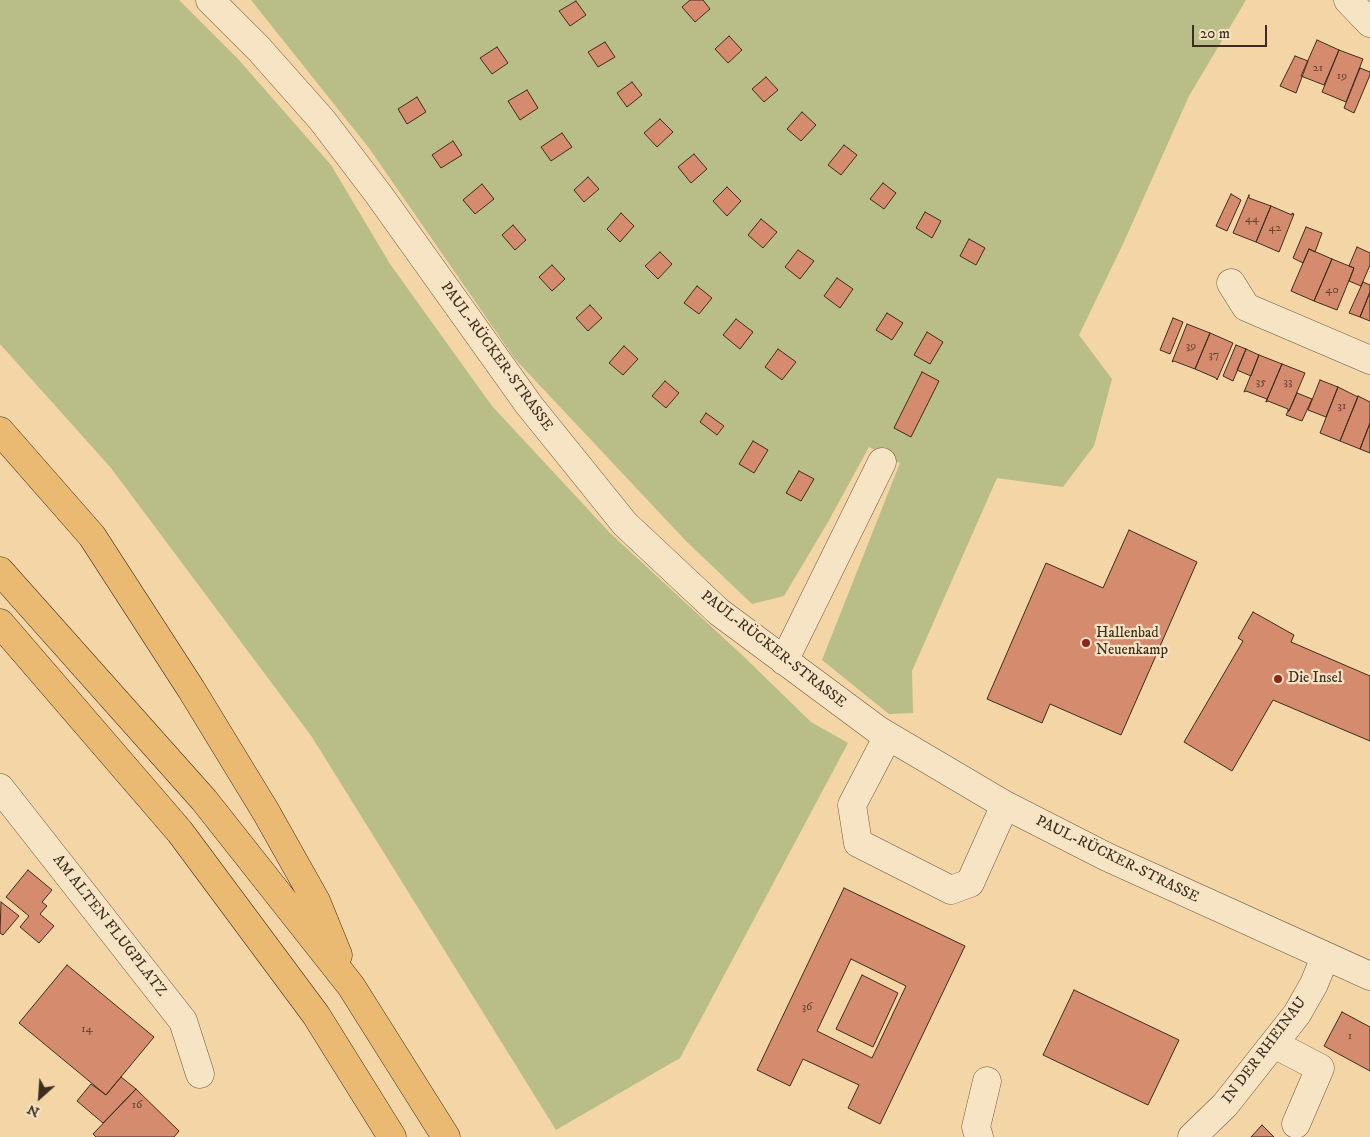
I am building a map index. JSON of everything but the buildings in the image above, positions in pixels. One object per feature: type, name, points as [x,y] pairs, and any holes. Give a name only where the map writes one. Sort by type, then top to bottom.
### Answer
[{"type":"highway","points":[[0,431],[92,536],[191,688],[266,812],[316,901],[351,986]]},
{"type":"highway","points":[[0,571],[204,800],[351,986],[446,1137]]},
{"type":"highway","points":[[0,623],[180,832],[316,1015],[392,1137]]},
{"type":"street","name":"PAUL-RÜCKER-STRASSE","points":[[210,0],[259,49],[322,120],[379,195],[529,405],[625,524],[719,612],[888,736],[1005,805],[1107,857],[1325,957],[1367,968]]},
{"type":"street","points":[[1348,0],[1370,23]]},
{"type":"street","points":[[1231,283],[1246,307],[1370,360]]},
{"type":"street","points":[[784,660],[882,462]]},
{"type":"street","points":[[888,736],[852,805],[858,843],[951,890],[970,883],[1005,805]]},
{"type":"street","name":"AM ALTEN FLUGPLATZ","points":[[0,788],[183,1021],[200,1074]]},
{"type":"street","name":"IN DER RHEINAU","points":[[1192,1137],[1225,1105],[1297,1014],[1314,984],[1325,957]]},
{"type":"street","points":[[1274,1044],[1320,1068],[1296,1124]]},
{"type":"street","points":[[979,1137],[976,1127],[987,1081]]},
{"type":"green space","points":[[0,0],[179,0],[238,59],[331,165],[390,264],[492,406],[610,533],[742,655],[811,722],[848,743],[680,1058],[556,1130],[312,737],[111,468],[0,344]]},
{"type":"green space","points":[[251,0],[1246,0],[1189,96],[1123,244],[1079,335],[1112,379],[1094,446],[1063,487],[997,478],[912,671],[913,713],[889,714],[822,660],[900,463],[869,447],[828,522],[784,596],[752,604],[686,541],[515,359],[369,148]]},
{"type":"place","name":"Hallenbad Neuenkamp","points":[[1086,643]]},
{"type":"place","name":"Die Insel","points":[[1278,679]]}]
